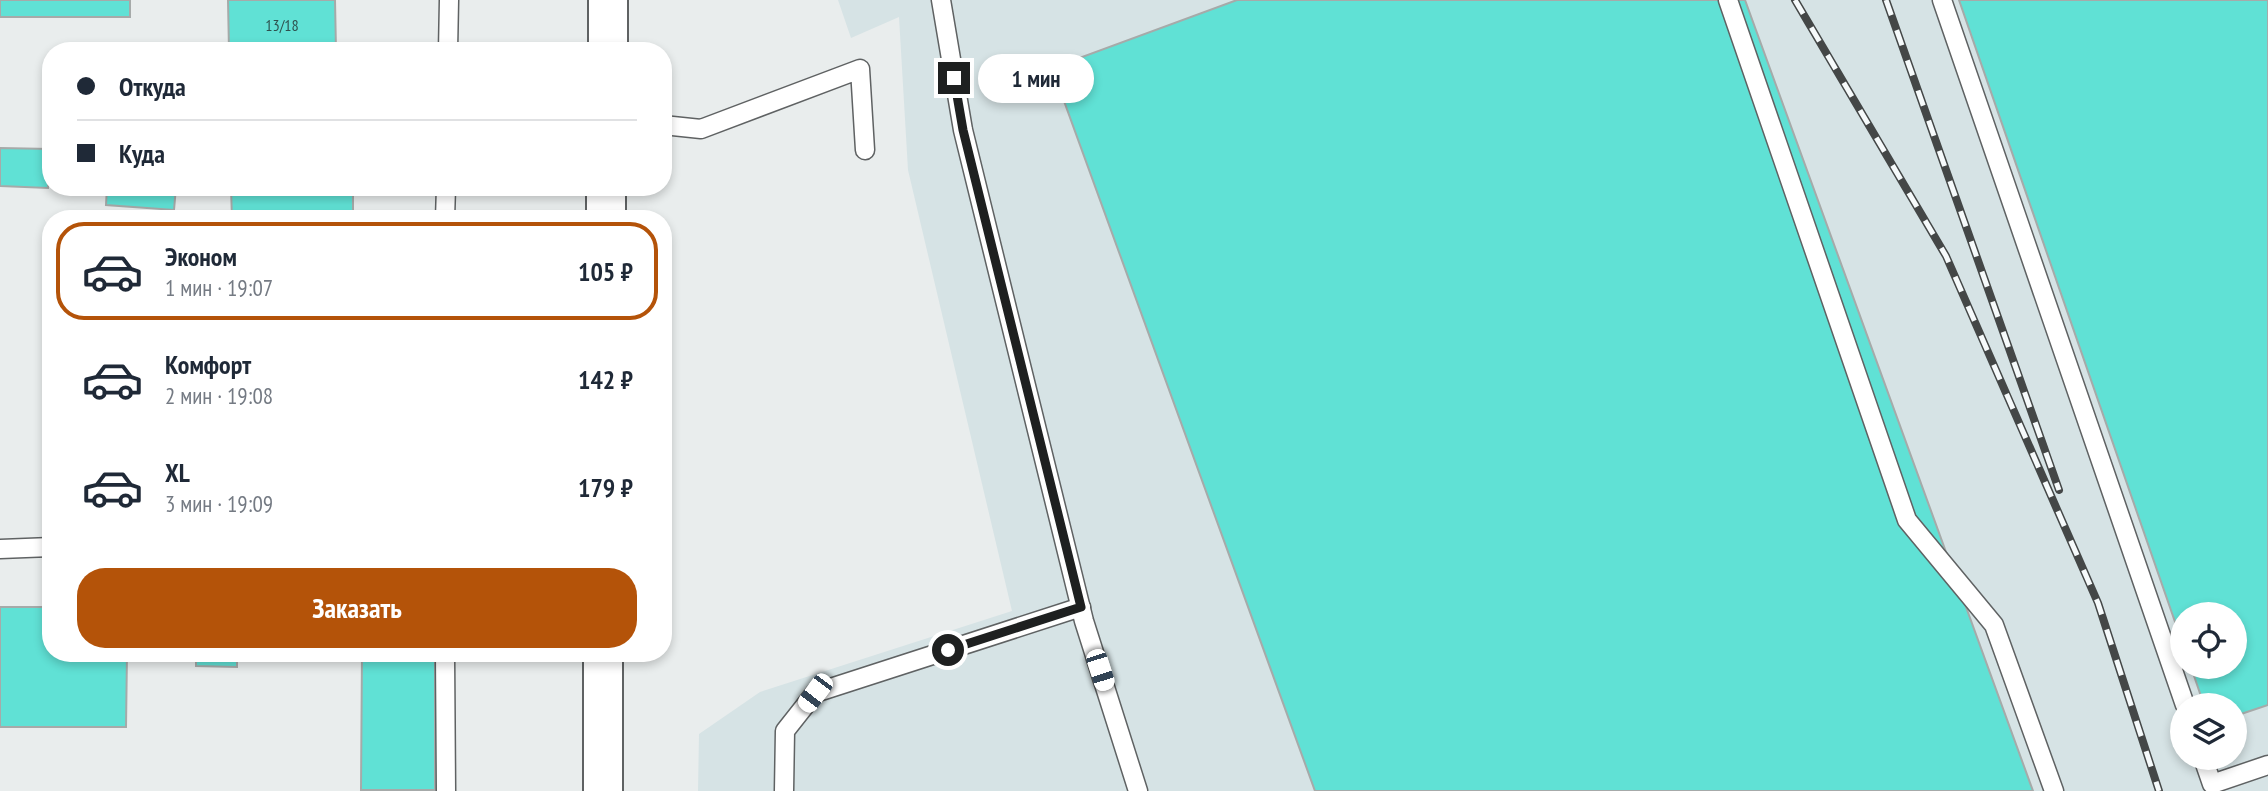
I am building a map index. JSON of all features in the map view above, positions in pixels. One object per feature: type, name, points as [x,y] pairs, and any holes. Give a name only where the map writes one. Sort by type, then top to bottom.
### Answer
[{"type":"main road","points":[[608,0],[608,42]]},
{"type":"main road","points":[[603,662],[603,791]]},
{"type":"lane","points":[[448,42],[449,0]]},
{"type":"lane","points":[[941,0],[963,130],[1081,607],[1138,791]]},
{"type":"lane","points":[[1728,0],[1907,520],[1994,625],[2053,791]]},
{"type":"lane","points":[[1942,0],[2181,693]]},
{"type":"lane","points":[[672,126],[701,129],[860,69],[865,150]]},
{"type":"lane","points":[[0,549],[42,547]]},
{"type":"lane","points":[[784,791],[785,731],[815,693],[1081,607]]},
{"type":"lane","points":[[445,662],[446,791]]},
{"type":"lane","points":[[2207,770],[2212,784],[2268,765]]},
{"type":"shaded area","points":[[838,0],[2268,0],[2268,791],[698,791],[699,734],[760,692],[1012,611],[908,170],[899,17],[851,38]]},
{"type":"building","points":[[0,0],[130,0],[130,17],[0,17]]},
{"type":"building","points":[[228,0],[335,0],[336,42],[229,42]]},
{"type":"building","points":[[1237,0],[1745,0],[2033,791],[1315,791],[1052,68]]},
{"type":"building","points":[[1959,0],[2268,0],[2268,705],[2247,712],[2247,693],[2200,693],[2195,679],[2247,679],[2247,602],[2170,602],[2170,607]]},
{"type":"building","points":[[0,148],[42,149],[42,188],[0,186]]},
{"type":"building","points":[[106,196],[175,196],[174,210],[106,205]]},
{"type":"building","points":[[231,196],[353,196],[353,210],[232,210]]},
{"type":"building","points":[[0,607],[42,607],[42,662],[127,662],[126,727],[0,727]]},
{"type":"building","points":[[196,662],[237,662],[237,667],[196,666]]},
{"type":"building","points":[[362,662],[435,662],[435,790],[361,790]]},
{"type":"railway","points":[[1795,0],[1946,256],[2098,603],[2159,791]]},
{"type":"railway","points":[[1886,0],[2059,490]]},
{"type":"route","points":[[948,650],[1081,607],[963,130],[954,78]]}]
